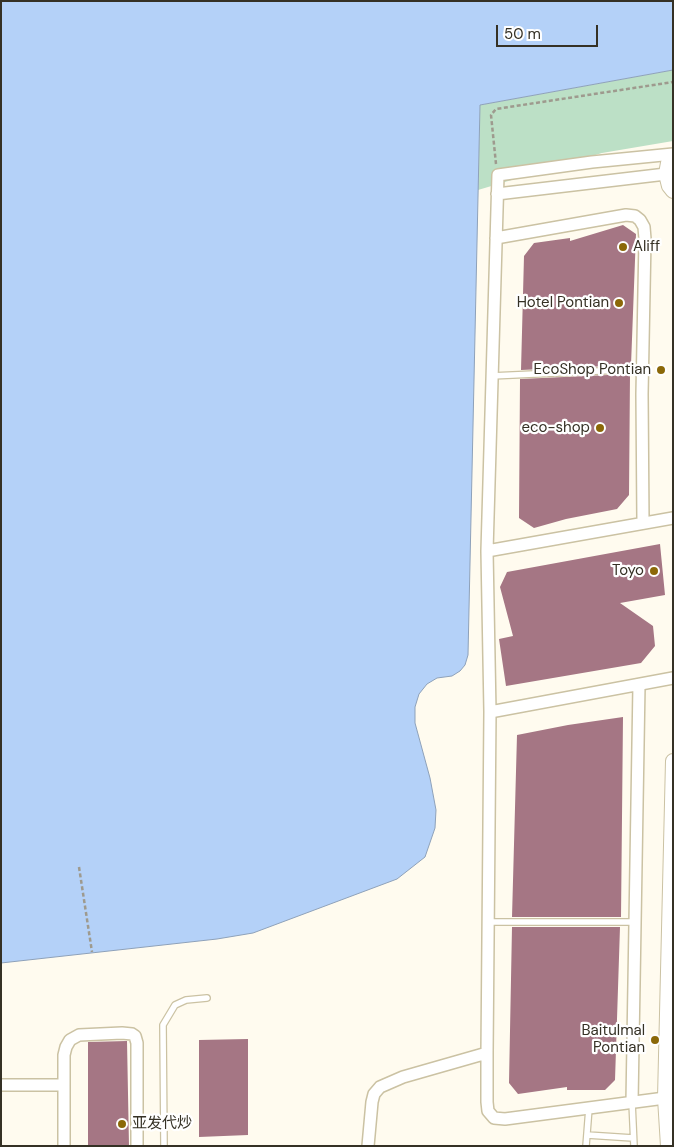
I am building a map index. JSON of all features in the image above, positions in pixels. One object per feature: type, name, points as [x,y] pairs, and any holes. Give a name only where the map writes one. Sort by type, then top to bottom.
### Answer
[{"type":"street","points":[[669,1097],[505,1119],[494,1118],[488,1111],[486,1102],[490,712],[487,551],[498,175],[592,162],[673,155]]},
{"type":"street","points":[[673,155],[668,163],[666,174],[669,186],[673,191]]},
{"type":"street","points":[[497,194],[666,174]]},
{"type":"street","points":[[496,238],[626,215],[635,216],[644,226],[643,523]]},
{"type":"street","points":[[487,551],[673,518]]},
{"type":"street","points":[[490,712],[673,678]]},
{"type":"street","points":[[632,1102],[639,685]]},
{"type":"street","points":[[668,1146],[673,760]]},
{"type":"street","points":[[64,1146],[64,1055],[70,1040],[80,1035],[122,1033],[132,1034],[135,1036],[137,1043],[137,1146]]},
{"type":"street","points":[[368,1146],[372,1102],[374,1094],[380,1086],[403,1077],[487,1054]]},
{"type":"street","points":[[1,1085],[64,1085]]},
{"type":"lane","points":[[491,376],[643,370]]},
{"type":"lane","points":[[488,922],[635,922]]},
{"type":"lane","points":[[164,1146],[163,1025],[175,1005],[186,1000],[207,998]]},
{"type":"lane","points":[[632,1102],[634,1146]]},
{"type":"lane","points":[[586,1146],[589,1108]]},
{"type":"lane","points":[[586,1135],[634,1138]]},
{"type":"path","points":[[498,175],[491,115],[496,109],[673,82]]},
{"type":"path","points":[[79,867],[92,952]]},
{"type":"green space","points":[[673,70],[673,141],[602,153],[478,190],[480,105]]},
{"type":"water","points":[[1,1],[673,1],[673,70],[480,105],[468,655],[465,665],[460,671],[452,676],[437,678],[427,684],[419,694],[415,707],[415,723],[430,778],[436,810],[435,828],[425,857],[397,879],[253,933],[217,939],[1,963]]},
{"type":"building","points":[[623,225],[636,234],[631,365],[521,370],[524,256],[534,243],[570,238],[570,241]]},
{"type":"building","points":[[630,374],[629,495],[617,509],[566,519],[534,528],[519,518],[520,379]]},
{"type":"building","points":[[660,544],[665,595],[620,603],[653,626],[655,646],[641,663],[506,686],[499,639],[513,636],[500,587],[507,572]]},
{"type":"building","points":[[623,717],[621,917],[512,917],[517,735]]},
{"type":"building","points":[[512,927],[620,927],[615,1080],[605,1090],[567,1090],[567,1087],[518,1094],[509,1083]]},
{"type":"building","points":[[248,1039],[248,1135],[199,1137],[199,1040]]},
{"type":"building","points":[[127,1041],[129,1146],[88,1146],[88,1042]]},
{"type":"place","name":"Aliff","points":[[623,247]]},
{"type":"place","name":"Hotel Pontian","points":[[619,303]]},
{"type":"place","name":"EcoShop Pontian","points":[[661,370]]},
{"type":"place","name":"eco-shop","points":[[600,428]]},
{"type":"place","name":"Toyo","points":[[654,571]]},
{"type":"place","name":"Baitulmal Pontian","points":[[655,1040]]},
{"type":"place","name":"亚发代炒","points":[[122,1124]]}]
